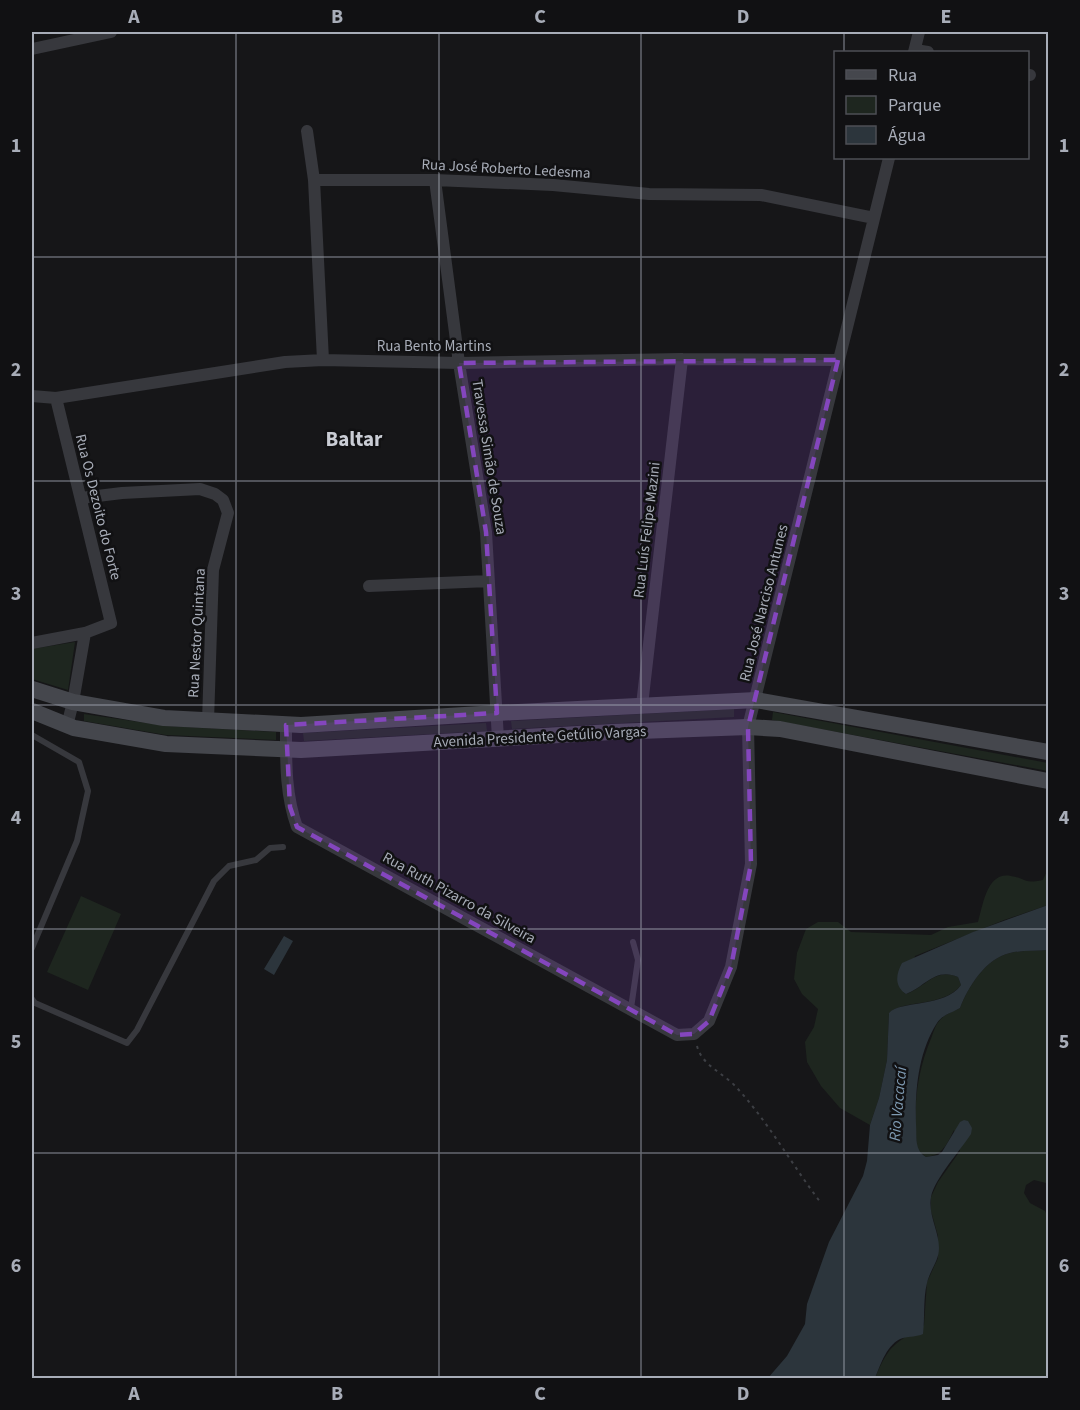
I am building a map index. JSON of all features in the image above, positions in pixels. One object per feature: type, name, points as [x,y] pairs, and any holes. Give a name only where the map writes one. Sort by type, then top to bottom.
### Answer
[{"type":"main road","name":"Avenida Presidente Getúlio Vargas","points":[[32,689],[73,702],[164,718],[286,724],[756,700],[1048,752]]},
{"type":"main road","name":"Avenida Presidente Getúlio Vargas","points":[[32,711],[67,726],[166,744],[301,750],[748,727],[780,729],[1048,781]]},
{"type":"street","points":[[32,49],[111,32]]},
{"type":"street","points":[[914,51],[919,32]]},
{"type":"street","points":[[306,131],[314,180],[323,360]]},
{"type":"street","name":"Rua José Narciso Antunes","points":[[694,1034],[709,1021],[731,967],[751,864],[748,727],[889,159]]},
{"type":"street","name":"Rua José Roberto Ledesma","points":[[314,180],[435,180],[553,185],[649,194],[761,195],[874,218]]},
{"type":"street","name":"Travessa Simão de Souza","points":[[435,180],[459,363],[486,532],[498,739]]},
{"type":"street","name":"Rua Bento Martins","points":[[32,396],[56,398],[285,362],[323,360],[459,363],[681,359],[838,360]]},
{"type":"street","name":"Rua Luís Felipe Mazini","points":[[642,705],[681,359]]},
{"type":"street","name":"Rua Os Dezoito do Forte","points":[[56,398],[111,623],[85,633]]},
{"type":"street","name":"Rua Nestor Quintana","points":[[81,498],[122,493],[200,489],[215,494],[223,500],[228,513],[213,570],[208,721]]},
{"type":"street","points":[[369,585],[489,581]]},
{"type":"street","points":[[32,643],[85,633],[67,726]]},
{"type":"street","points":[[285,749],[286,724]]},
{"type":"street","name":"Rua Ruth Pizarro da Silveira","points":[[285,749],[290,807],[297,827],[677,1035],[694,1034]]},
{"type":"lane","points":[[32,735],[79,762],[88,791],[76,841],[32,948]]},
{"type":"lane","points":[[32,999],[35,1003],[127,1043],[137,1030],[214,880],[229,866],[256,861],[270,849],[283,846]]},
{"type":"lane","points":[[631,1008],[638,960],[633,942]]},
{"type":"path","points":[[694,1034],[698,1050],[707,1064],[731,1081],[742,1093],[779,1141],[821,1203]]},
{"type":"highlighted area","points":[[838,360],[748,727],[751,864],[731,967],[709,1021],[694,1034],[677,1035],[297,827],[290,807],[286,725],[497,713],[486,532],[459,363]]},
{"type":"green space","points":[[75,642],[68,690],[32,679],[32,649]]},
{"type":"green space","points":[[734,709],[734,717],[512,729],[511,721]]},
{"type":"green space","points":[[773,712],[1048,763],[1048,771],[772,720]]},
{"type":"green space","points":[[84,714],[167,726],[276,732],[276,740],[166,735],[84,721]]},
{"type":"green space","points":[[486,723],[487,731],[304,741],[303,733]]},
{"type":"green space","points":[[1048,869],[1048,905],[915,956],[903,992],[906,994],[936,976],[958,977],[961,985],[944,997],[904,1006],[889,1013],[887,1060],[879,1098],[870,1125],[840,1108],[821,1086],[807,1062],[805,1042],[814,1027],[818,1009],[802,994],[794,979],[797,953],[806,929],[818,922],[838,922],[851,932],[931,935],[948,927],[978,922],[987,891],[996,879],[1011,876],[1028,881],[1043,880]]},
{"type":"green space","points":[[81,896],[121,914],[88,990],[47,972]]},
{"type":"green space","points":[[1048,950],[1048,1188],[1046,1183],[1034,1180],[1026,1185],[1024,1193],[1030,1203],[1045,1211],[1048,1218],[1048,1378],[875,1378],[889,1351],[924,1325],[927,1282],[938,1258],[938,1236],[931,1211],[931,1197],[938,1182],[960,1151],[954,1130],[947,1144],[937,1154],[926,1157],[917,1149],[915,1119],[917,1091],[922,1064],[934,1029],[942,1018],[960,1008],[979,974],[993,961],[1010,953]]},
{"type":"water","name":"Rio Vacacaí","points":[[1048,905],[1048,950],[1010,953],[1001,956],[986,967],[973,983],[960,1008],[939,1020],[922,1059],[917,1085],[916,1138],[922,1154],[926,1157],[942,1152],[960,1122],[968,1121],[972,1128],[971,1134],[937,1182],[931,1197],[930,1204],[939,1248],[938,1257],[928,1278],[923,1334],[903,1338],[893,1344],[885,1355],[875,1378],[768,1378],[787,1356],[805,1324],[807,1304],[829,1242],[863,1176],[867,1161],[870,1125],[879,1098],[887,1060],[889,1013],[903,1006],[945,997],[961,985],[958,977],[943,974],[906,994],[899,987],[897,980],[902,963],[973,932]]},
{"type":"water","points":[[284,936],[293,941],[274,975],[264,969]]},
{"type":"district","name":"Baltar","points":[[354,439]]}]
